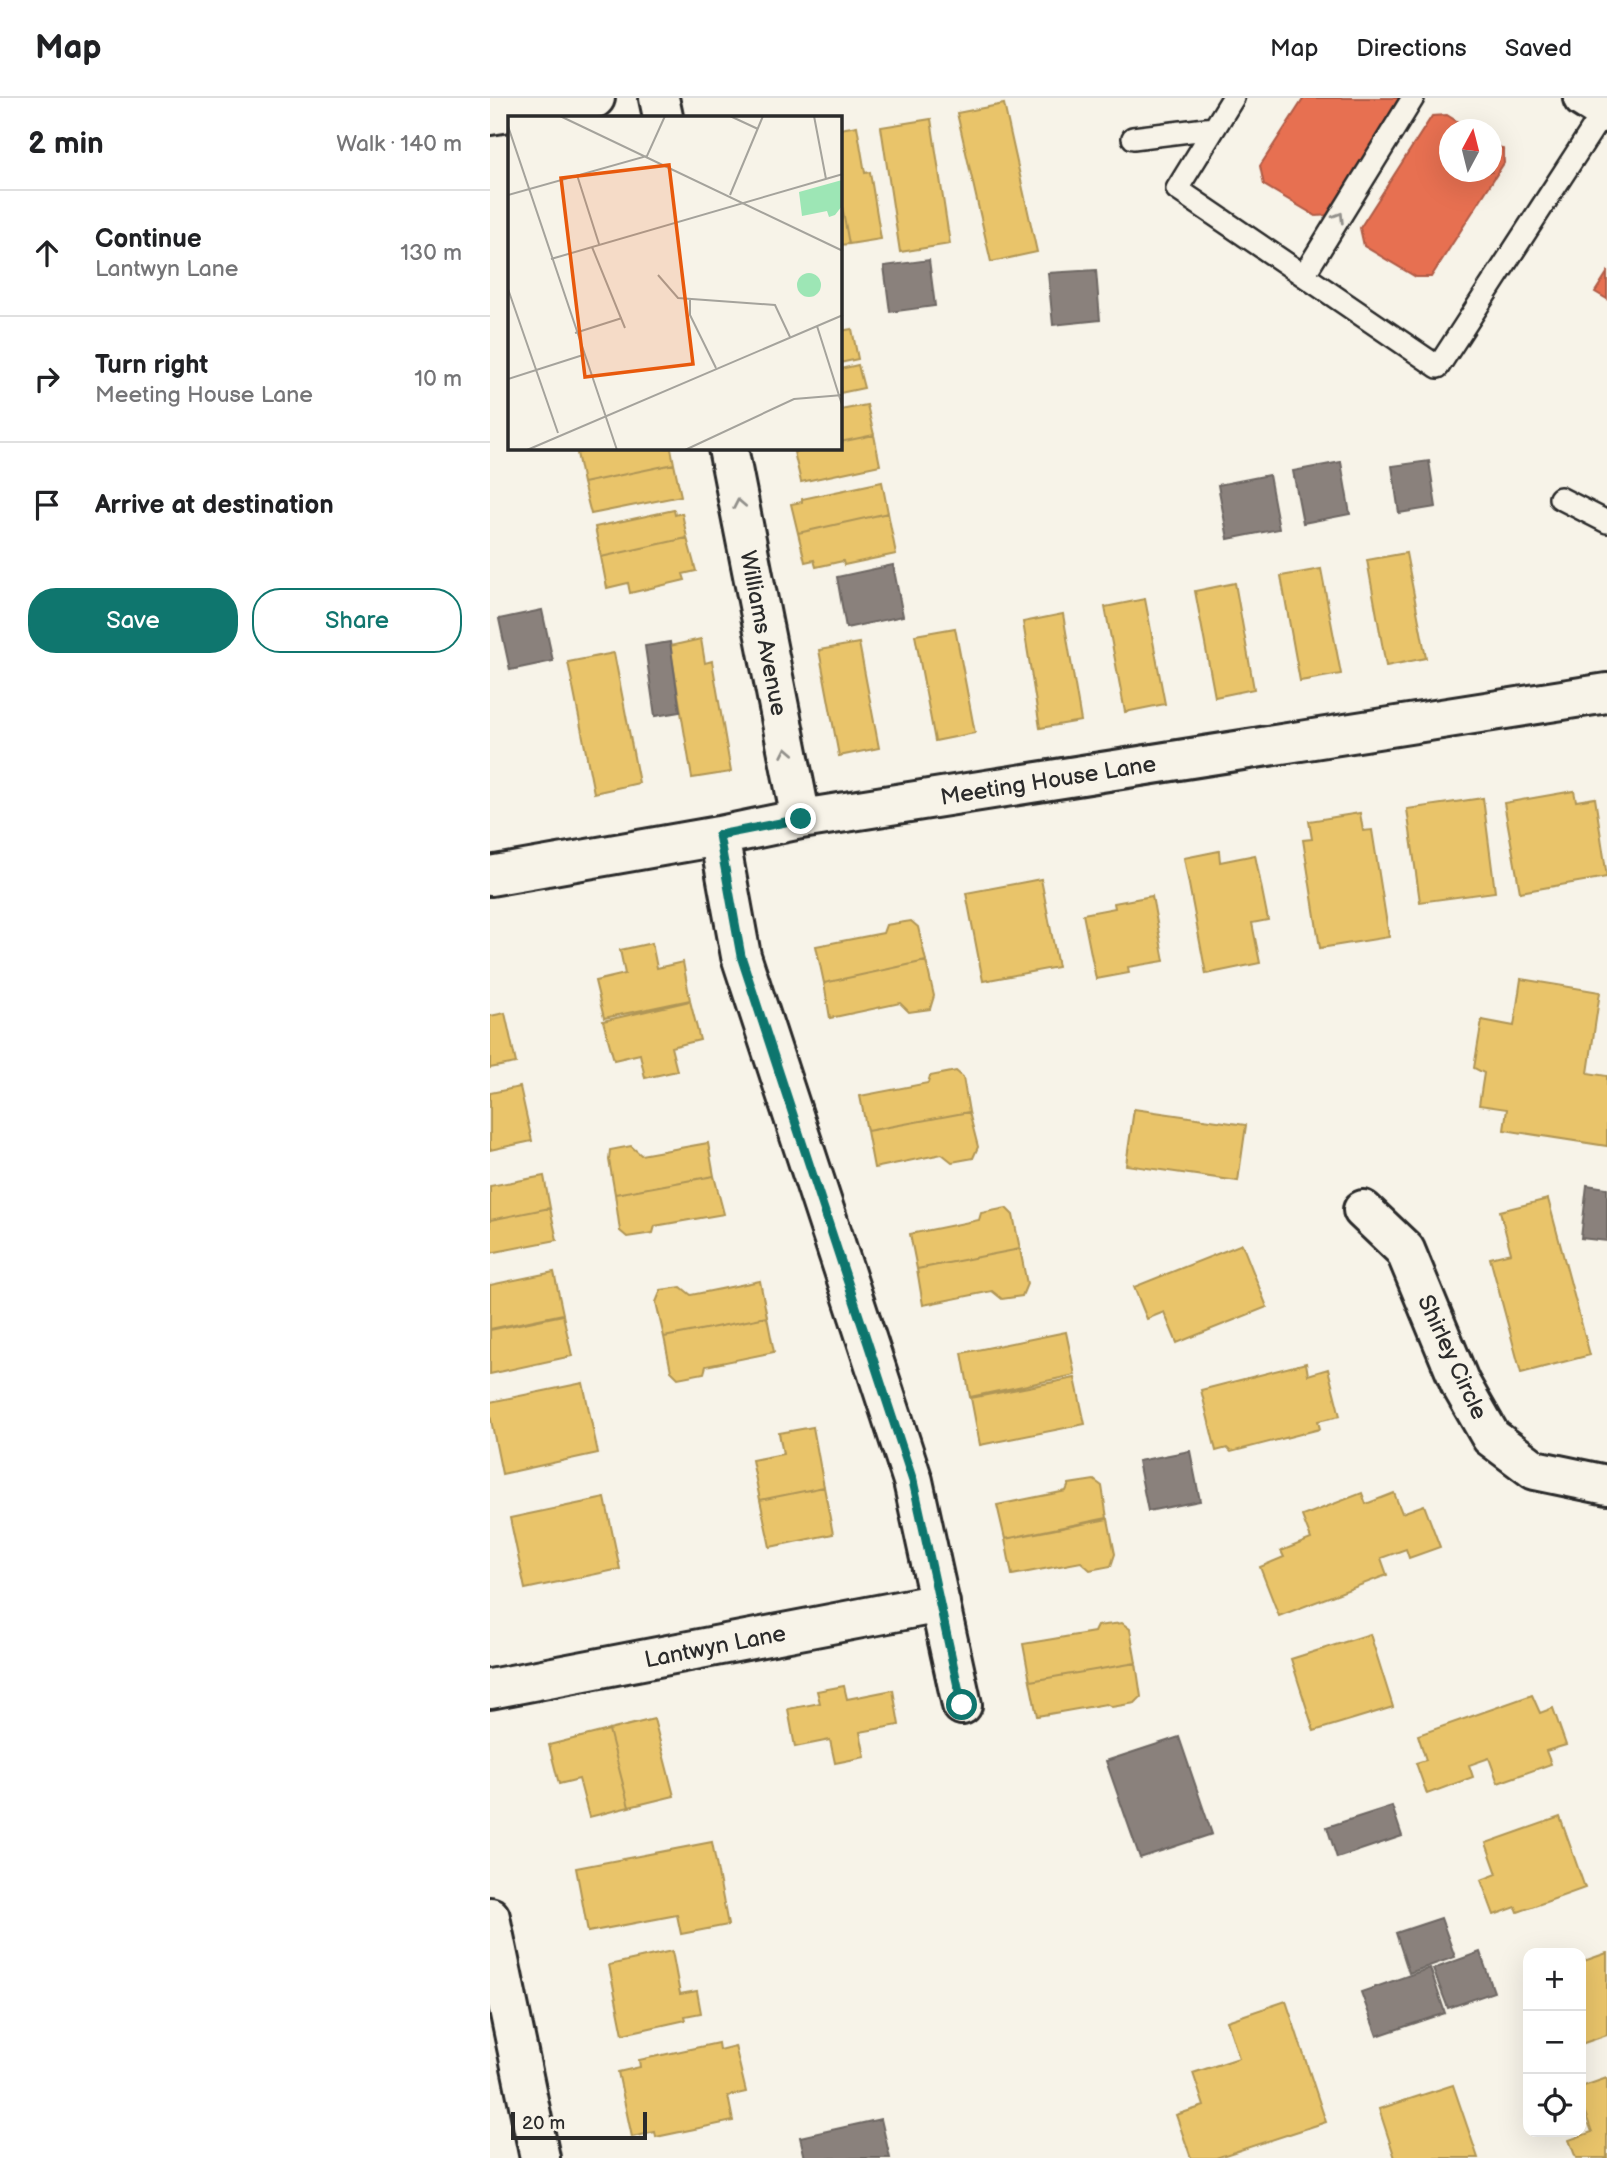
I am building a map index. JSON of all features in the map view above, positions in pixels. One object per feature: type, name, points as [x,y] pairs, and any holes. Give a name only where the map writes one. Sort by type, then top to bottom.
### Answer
[{"type":"street","points":[[490,115],[595,98]]},
{"type":"street","points":[[659,98],[663,116]]},
{"type":"street","name":"Williams Avenue","points":[[728,450],[801,819]]},
{"type":"street","name":"Meeting House Lane","points":[[490,876],[801,819],[1607,692]]},
{"type":"street","points":[[719,835],[741,956],[913,1481],[962,1705]]},
{"type":"street","name":"Shirley Circle","points":[[1363,1210],[1405,1250],[1460,1383],[1492,1437],[1535,1470],[1607,1485]]},
{"type":"street","name":"Lantwyn Lane","points":[[490,1689],[940,1603]]},
{"type":"street","points":[[491,1926],[540,2158]]},
{"type":"lane","points":[[1233,98],[1177,188],[1438,367],[1598,107]]},
{"type":"lane","points":[[1304,275],[1413,98]]},
{"type":"lane","points":[[1133,138],[1214,128]]},
{"type":"lane","points":[[1560,498],[1607,522]]},
{"type":"building: Homes","points":[[1004,104],[1037,252],[991,262],[957,113]]},
{"type":"building: Homes","points":[[931,119],[950,244],[900,252],[881,127]]},
{"type":"building: Homes","points":[[857,126],[865,173],[870,172],[881,239],[849,244],[842,206],[842,129]]},
{"type":"building: Homes","points":[[842,206],[849,244],[842,245]]},
{"type":"building: Homes","points":[[852,329],[858,359],[842,363],[842,331]]},
{"type":"building: Homes","points":[[858,365],[864,388],[842,393],[842,369]]},
{"type":"building: Homes","points":[[867,405],[874,435],[842,442],[842,410]]},
{"type":"building: Homes","points":[[874,435],[880,465],[801,482],[794,452],[842,450],[842,442]]},
{"type":"building: Homes","points":[[590,450],[671,450],[674,464],[583,483],[577,453]]},
{"type":"building: Homes","points":[[674,464],[681,496],[591,514],[583,483]]},
{"type":"building: Homes","points":[[882,482],[888,513],[798,533],[791,504],[802,502],[802,499]]},
{"type":"building: Homes","points":[[674,510],[675,515],[682,513],[687,538],[601,557],[595,527]]},
{"type":"building: Homes","points":[[888,513],[896,554],[844,565],[843,561],[816,567],[814,560],[805,562],[798,533]]},
{"type":"building: Homes","points":[[687,538],[696,571],[683,574],[685,580],[630,593],[628,583],[607,588],[601,557]]},
{"type":"building: Homes","points":[[1406,553],[1426,658],[1386,666],[1367,560]]},
{"type":"building: Homes","points":[[1321,569],[1341,674],[1300,681],[1281,576]]},
{"type":"building: Homes","points":[[1235,583],[1254,689],[1215,697],[1195,591]]},
{"type":"building: Homes","points":[[1145,599],[1165,704],[1125,712],[1105,607]]},
{"type":"building: Homes","points":[[1063,614],[1081,721],[1040,728],[1023,622]]},
{"type":"building: Homes","points":[[955,628],[975,733],[935,741],[915,635]]},
{"type":"building: Homes","points":[[701,639],[705,663],[712,661],[731,772],[692,778],[670,646]]},
{"type":"building: Homes","points":[[859,643],[879,748],[839,756],[819,650]]},
{"type":"building: Homes","points":[[614,653],[639,783],[594,793],[568,662]]},
{"type":"building: Homes","points":[[1574,791],[1576,801],[1595,798],[1607,877],[1520,892],[1504,803]]},
{"type":"building: Homes","points":[[1483,798],[1495,892],[1420,902],[1407,809]]},
{"type":"building: Homes","points":[[1360,813],[1363,831],[1372,830],[1389,937],[1320,948],[1303,840],[1312,839],[1309,821]]},
{"type":"building: Homes","points":[[1219,851],[1220,862],[1255,855],[1268,920],[1252,923],[1260,963],[1206,974],[1184,858]]},
{"type":"building: Homes","points":[[1041,879],[1058,967],[983,981],[966,893]]},
{"type":"building: Homes","points":[[1152,896],[1164,961],[1128,967],[1129,973],[1096,979],[1083,914],[1115,908],[1114,903]]},
{"type":"building: Homes","points":[[911,921],[918,927],[926,961],[824,983],[816,946],[883,933],[886,925]]},
{"type":"building: Homes","points":[[652,943],[657,968],[683,962],[690,1000],[604,1018],[595,981],[625,974],[620,950]]},
{"type":"building: Homes","points":[[926,961],[934,996],[930,1009],[909,1012],[900,1003],[830,1018],[824,983]]},
{"type":"building: Homes","points":[[1521,979],[1600,992],[1588,1073],[1607,1076],[1607,1146],[1504,1130],[1507,1109],[1479,1105],[1484,1073],[1474,1068],[1482,1020],[1514,1026]]},
{"type":"building: Homes","points":[[690,1001],[700,1040],[671,1047],[677,1071],[645,1078],[640,1054],[614,1060],[603,1021]]},
{"type":"building: Homes","points":[[505,1013],[516,1063],[490,1068],[490,1016]]},
{"type":"building: Homes","points":[[956,1071],[963,1077],[969,1112],[867,1131],[860,1096],[928,1083],[930,1076]]},
{"type":"building: Homes","points":[[520,1087],[532,1141],[490,1150],[490,1093]]},
{"type":"building: Homes","points":[[1134,1109],[1246,1125],[1238,1181],[1126,1165]]},
{"type":"building: Homes","points":[[969,1112],[978,1147],[973,1158],[952,1162],[942,1154],[874,1168],[867,1131]]},
{"type":"building: Homes","points":[[708,1143],[714,1176],[615,1194],[609,1160],[610,1150],[631,1146],[641,1155]]},
{"type":"building: Homes","points":[[544,1176],[550,1208],[490,1220],[490,1186]]},
{"type":"building: Homes","points":[[714,1176],[724,1214],[655,1226],[653,1233],[627,1237],[620,1231],[615,1194]]},
{"type":"building: Homes","points":[[1548,1199],[1590,1355],[1521,1373],[1490,1258],[1511,1253],[1500,1211]]},
{"type":"building: Homes","points":[[550,1208],[557,1240],[490,1253],[490,1220]]},
{"type":"building: Homes","points":[[1006,1208],[1013,1215],[1020,1249],[917,1269],[910,1234],[979,1220],[981,1213]]},
{"type":"building: Homes","points":[[1242,1244],[1267,1307],[1177,1343],[1164,1312],[1147,1319],[1134,1287]]},
{"type":"building: Homes","points":[[1020,1249],[1027,1284],[1022,1296],[1002,1299],[992,1291],[923,1305],[917,1269]]},
{"type":"building: Homes","points":[[554,1272],[563,1314],[490,1329],[490,1285]]},
{"type":"building: Homes","points":[[760,1281],[767,1317],[664,1337],[656,1302],[661,1290],[681,1287],[691,1295]]},
{"type":"building: Homes","points":[[563,1315],[572,1356],[490,1374],[490,1330]]},
{"type":"building: Homes","points":[[767,1317],[774,1352],[706,1366],[704,1373],[678,1378],[671,1371],[664,1337]]},
{"type":"building: Homes","points":[[1066,1332],[1075,1375],[970,1397],[962,1353]]},
{"type":"building: Homes","points":[[1306,1363],[1308,1375],[1328,1369],[1340,1416],[1318,1421],[1320,1429],[1231,1452],[1227,1448],[1216,1451],[1201,1390]]},
{"type":"building: Homes","points":[[1075,1378],[1085,1424],[980,1445],[971,1398]]},
{"type":"building: Homes","points":[[583,1383],[598,1453],[502,1474],[490,1415],[490,1402]]},
{"type":"building: Homes","points":[[813,1427],[824,1487],[760,1500],[752,1460],[783,1454],[779,1433]]},
{"type":"building: Homes","points":[[1094,1480],[1102,1486],[1107,1518],[1005,1539],[997,1505],[1066,1491],[1069,1484]]},
{"type":"building: Homes","points":[[824,1487],[833,1534],[770,1547],[760,1500]]},
{"type":"building: Homes","points":[[1362,1493],[1366,1504],[1394,1493],[1402,1513],[1424,1505],[1440,1547],[1409,1558],[1406,1549],[1381,1558],[1387,1575],[1279,1616],[1260,1567],[1284,1557],[1281,1551],[1311,1539],[1302,1516]]},
{"type":"building: Homes","points":[[605,1498],[620,1569],[525,1589],[510,1518]]},
{"type":"building: Homes","points":[[1108,1519],[1115,1554],[1111,1566],[1090,1570],[1081,1562],[1012,1575],[1005,1539]]},
{"type":"building: Homes","points":[[1122,1623],[1130,1629],[1136,1663],[1030,1681],[1023,1644],[1094,1632],[1097,1626]]},
{"type":"building: Homes","points":[[1370,1634],[1393,1707],[1314,1731],[1291,1659]]},
{"type":"building: Homes","points":[[1136,1663],[1141,1697],[1135,1703],[1112,1707],[1106,1704],[1037,1716],[1030,1681]]},
{"type":"building: Homes","points":[[844,1686],[847,1699],[893,1690],[899,1725],[860,1732],[865,1757],[835,1763],[830,1740],[795,1747],[788,1709],[820,1703],[817,1691]]},
{"type":"building: Homes","points":[[1532,1695],[1540,1713],[1553,1708],[1566,1745],[1546,1751],[1551,1764],[1498,1783],[1489,1758],[1469,1765],[1473,1777],[1427,1794],[1416,1763],[1426,1760],[1418,1735]]},
{"type":"building: Homes","points":[[654,1719],[674,1796],[629,1807],[609,1730]]},
{"type":"building: Homes","points":[[609,1730],[629,1807],[589,1817],[579,1779],[559,1784],[549,1745]]},
{"type":"building: Homes","points":[[1560,1817],[1585,1888],[1518,1912],[1516,1907],[1494,1915],[1481,1880],[1497,1874],[1486,1843]]},
{"type":"building: Homes","points":[[712,1842],[728,1925],[681,1934],[677,1915],[588,1932],[576,1868]]},
{"type":"building: Homes","points":[[672,1951],[680,1994],[697,1991],[701,2013],[685,2016],[686,2020],[623,2034],[609,1965]]},
{"type":"building: Homes","points":[[1607,1953],[1607,2035],[1586,2042],[1586,2011],[1586,1960]]},
{"type":"building: Homes","points":[[1286,2001],[1326,2122],[1216,2158],[1191,2158],[1176,2115],[1204,2106],[1193,2073],[1239,2058],[1227,2021]]},
{"type":"building: Homes","points":[[718,2043],[719,2050],[735,2046],[746,2092],[728,2096],[733,2121],[656,2137],[655,2132],[632,2137],[618,2072],[640,2067],[639,2060]]},
{"type":"building: Homes","points":[[1607,2078],[1607,2158],[1576,2158],[1569,2140],[1586,2137],[1586,2134],[1592,2132],[1586,2116],[1586,2085]]},
{"type":"building: Homes","points":[[1453,2085],[1478,2158],[1395,2158],[1379,2109]]},
{"type":"building: Shops","points":[[1304,98],[1404,98],[1330,215],[1316,216],[1264,185],[1260,166]]},
{"type":"building: Shops","points":[[1447,115],[1453,119],[1439,119],[1439,182],[1492,182],[1431,277],[1416,277],[1364,246],[1360,228],[1432,116]]},
{"type":"building: Shops","points":[[1607,273],[1607,299],[1595,292]]},
{"type":"building: Industry","points":[[929,260],[935,306],[890,312],[884,266]]},
{"type":"building: Industry","points":[[1096,270],[1100,320],[1053,325],[1048,273]]},
{"type":"building: Industry","points":[[1429,461],[1436,507],[1399,513],[1392,466]]},
{"type":"building: Industry","points":[[1341,462],[1350,514],[1303,523],[1293,471]]},
{"type":"building: Industry","points":[[1269,475],[1279,529],[1228,539],[1218,485]]},
{"type":"building: Industry","points":[[893,565],[903,616],[846,628],[837,577]]},
{"type":"building: Industry","points":[[542,610],[553,661],[510,670],[499,619]]},
{"type":"building: Industry","points":[[670,642],[680,712],[655,716],[645,646]]},
{"type":"building: Industry","points":[[1587,1185],[1607,1188],[1607,1241],[1581,1238]]},
{"type":"building: Industry","points":[[1190,1451],[1200,1501],[1148,1511],[1138,1461]]},
{"type":"building: Industry","points":[[1179,1737],[1212,1834],[1140,1858],[1106,1761]]},
{"type":"building: Industry","points":[[1392,1806],[1402,1836],[1337,1858],[1327,1827]]},
{"type":"building: Industry","points":[[1441,1918],[1455,1957],[1409,1973],[1396,1933]]},
{"type":"building: Industry","points":[[1480,1952],[1494,1992],[1448,2008],[1433,1969]]},
{"type":"building: Industry","points":[[1430,1968],[1445,2013],[1377,2036],[1361,1992]]},
{"type":"building: Industry","points":[[881,2119],[890,2158],[805,2158],[800,2137]]},
{"type":"route","points":[[801,819],[719,835],[741,956],[913,1481],[962,1705]]}]
